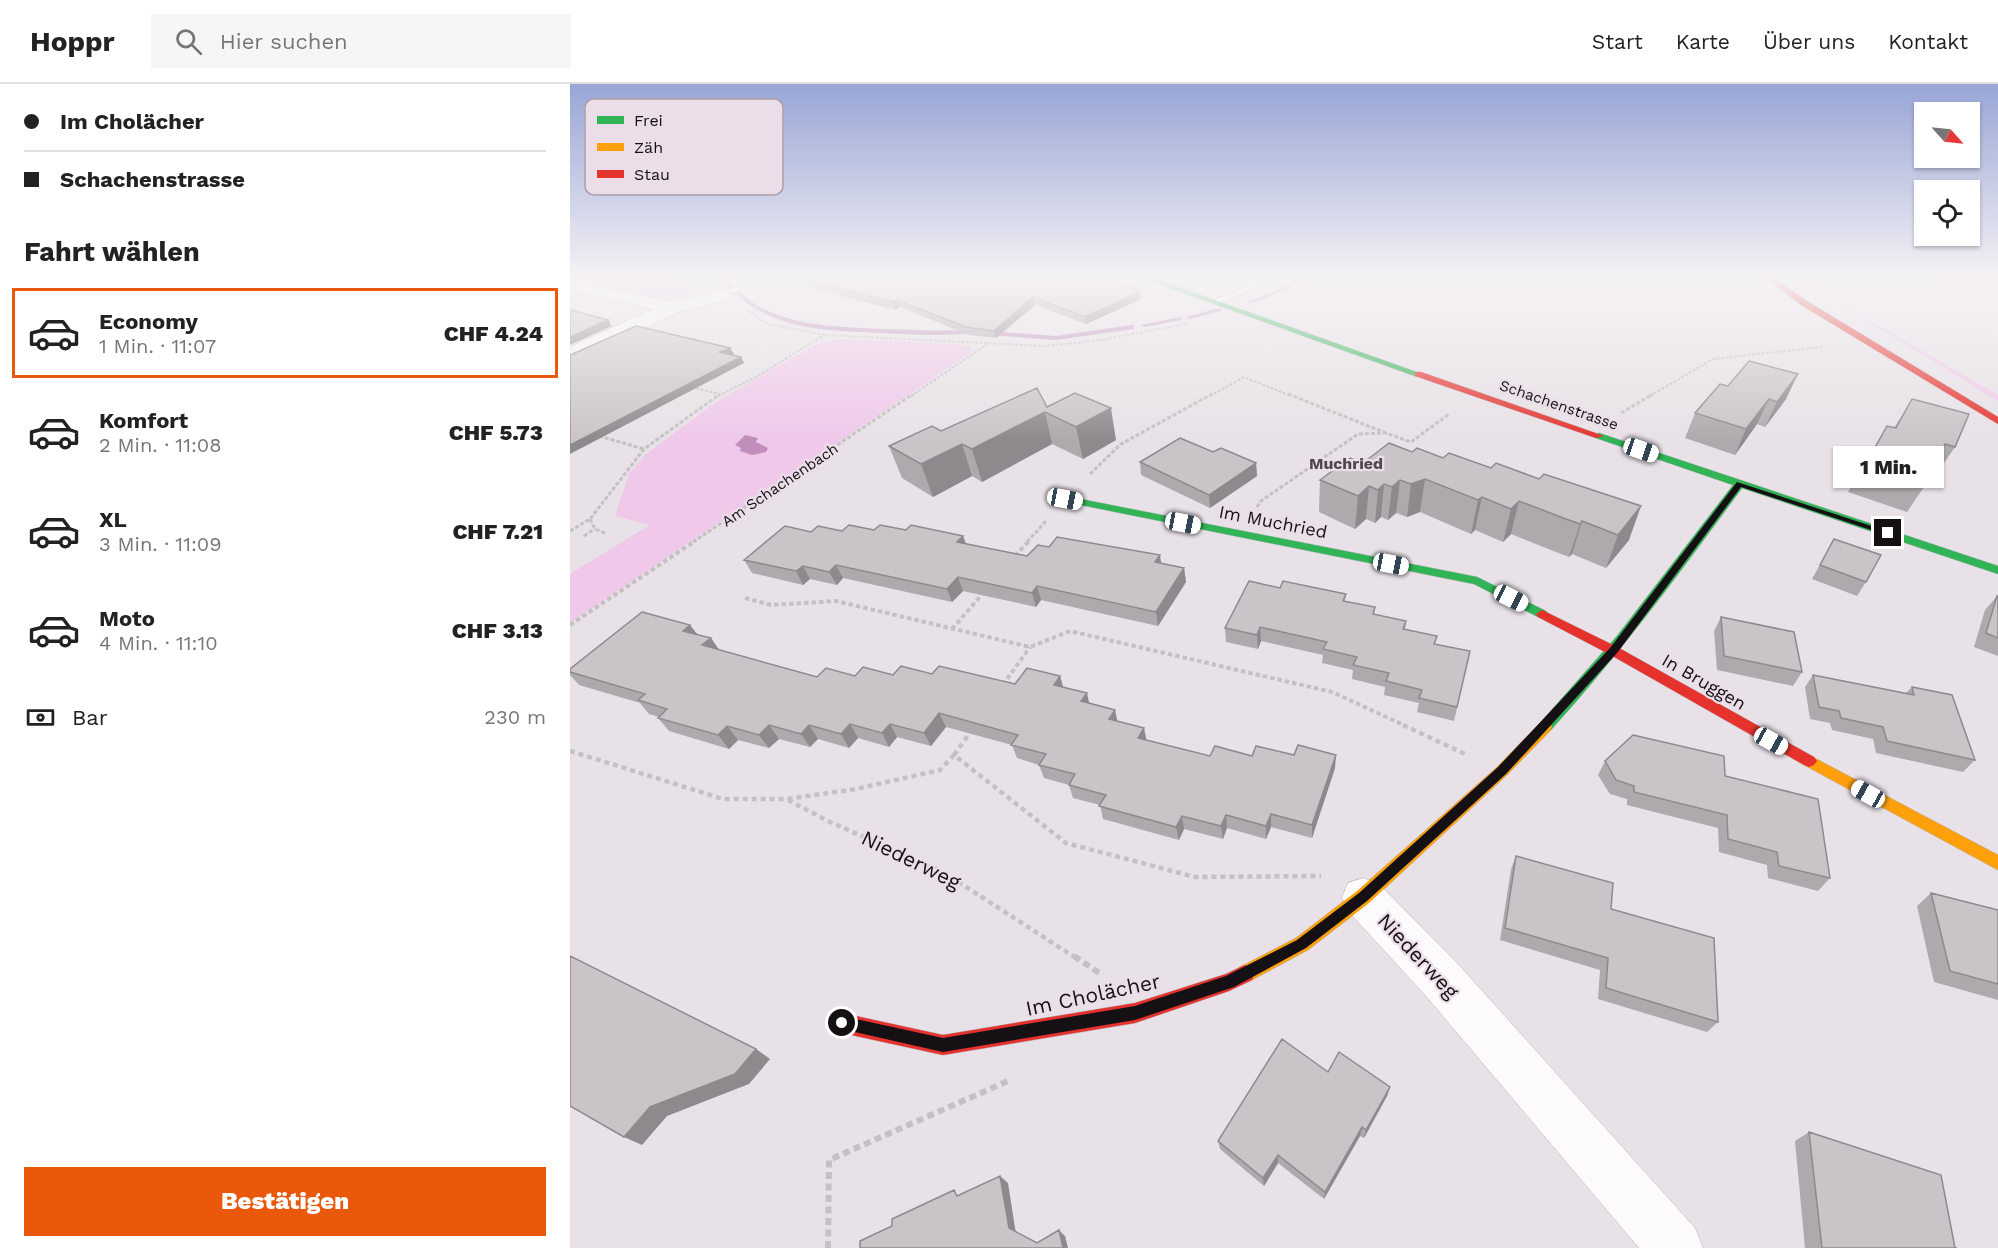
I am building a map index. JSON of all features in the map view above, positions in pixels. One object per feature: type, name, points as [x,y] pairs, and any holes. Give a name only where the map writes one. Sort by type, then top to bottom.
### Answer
[{"type":"street","points":[[570,355],[619,332]]},
{"type":"street","name":"Schachenstrasse","points":[[1300,332],[1477,395],[1998,570]]},
{"type":"street","points":[[1852,332],[1998,421]]},
{"type":"street","name":"Niederweg","points":[[1675,1248],[1442,980],[1344,888],[1502,771],[1614,651],[1739,484]]},
{"type":"street","name":"Im Muchried","points":[[1065,499],[1477,581],[1614,651]]},
{"type":"street","name":"In Bruggen","points":[[1614,651],[1796,754],[1998,863]]},
{"type":"street","name":"Im Cholächer","points":[[842,1023],[943,1045],[1135,1013],[1229,982],[1302,944],[1344,888]]},
{"type":"path","points":[[811,332],[825,335],[1067,345],[1139,332]]},
{"type":"path","points":[[570,531],[590,519],[644,449],[720,394],[758,376],[825,335]]},
{"type":"path","name":"Am Schachenbach","points":[[570,625],[990,343]]},
{"type":"path","points":[[1613,418],[1713,358],[1809,350],[1826,344]]},
{"type":"path","name":"Im Muchried","points":[[1065,499],[1121,444],[1244,377],[1410,442],[1477,395]]},
{"type":"path","points":[[688,386],[720,394]]},
{"type":"path","points":[[591,433],[644,449]]},
{"type":"path","name":"Im Muchried","points":[[1256,510],[1261,501],[1358,434],[1386,433]]},
{"type":"path","points":[[1011,562],[1065,499]]},
{"type":"path","points":[[590,519],[595,529],[605,533]]},
{"type":"path","points":[[584,536],[595,529]]},
{"type":"path","points":[[952,629],[988,587]]},
{"type":"path","points":[[746,598],[771,605],[836,601],[1030,647]]},
{"type":"path","points":[[999,692],[1030,647],[1070,631],[1332,692],[1466,754]]},
{"type":"path","name":"Niederweg","points":[[570,751],[723,799],[787,799],[856,789],[940,770],[973,728]]},
{"type":"path","points":[[954,755],[1066,843],[1195,877],[1318,875],[1344,888]]},
{"type":"path","name":"Niederweg","points":[[787,799],[828,821],[943,872],[1112,981]]},
{"type":"path","points":[[828,1248],[829,1160],[1011,1080]]},
{"type":"shaded area","points":[[1886,332],[1890,332],[1998,395],[1998,401]]},
{"type":"shaded area","points":[[839,339],[956,344],[970,347],[972,352],[570,623],[570,574],[650,525],[615,516],[629,474],[645,455],[713,404],[817,344]]},
{"type":"shaded area","points":[[745,435],[758,438],[756,442],[768,448],[766,452],[752,455],[740,451],[741,448],[735,445]]},
{"type":"building","points":[[570,332],[580,332],[570,337]]},
{"type":"building","points":[[622,332],[663,332],[730,348],[720,352],[741,357],[570,445],[570,355]]},
{"type":"building","points":[[1749,361],[1798,374],[1777,402],[1769,399],[1746,429],[1695,413],[1720,384],[1728,386]]},
{"type":"building","points":[[1037,388],[1047,407],[1075,393],[1111,408],[1076,427],[1045,412],[972,449],[962,444],[921,464],[889,446],[932,426],[941,431]]},
{"type":"building","points":[[1912,399],[1969,414],[1955,447],[1945,444],[1929,479],[1868,460],[1887,426],[1896,428]]},
{"type":"building","points":[[1180,438],[1213,452],[1221,448],[1256,463],[1209,495],[1140,462]]},
{"type":"building","points":[[1389,443],[1412,452],[1417,448],[1443,458],[1449,453],[1491,468],[1496,463],[1539,479],[1544,474],[1641,506],[1618,535],[1582,521],[1580,524],[1519,501],[1511,509],[1482,497],[1478,500],[1425,479],[1411,484],[1400,480],[1392,487],[1384,484],[1378,490],[1369,486],[1358,496],[1320,480],[1350,458],[1363,463]]},
{"type":"building","points":[[849,525],[874,530],[880,525],[906,530],[911,525],[963,536],[957,542],[1027,556],[1038,545],[1049,547],[1057,537],[1160,555],[1155,562],[1184,568],[1156,612],[1037,586],[1032,593],[958,577],[947,589],[836,565],[829,572],[803,566],[796,571],[744,560],[785,526],[811,532],[818,526],[842,531]]},
{"type":"building","points":[[1834,539],[1881,555],[1866,582],[1820,565]]},
{"type":"building","points":[[1249,581],[1280,588],[1283,581],[1346,594],[1343,601],[1375,607],[1373,614],[1406,621],[1403,629],[1437,636],[1434,644],[1470,651],[1457,707],[1419,698],[1422,690],[1386,681],[1389,673],[1353,665],[1357,657],[1323,649],[1327,642],[1260,627],[1257,635],[1225,628]]},
{"type":"building","points":[[1998,597],[1998,638],[1986,633]]},
{"type":"building","points":[[642,612],[690,625],[683,631],[711,638],[702,645],[817,677],[826,668],[855,676],[863,667],[893,675],[901,666],[932,674],[939,666],[1015,684],[1027,668],[1060,676],[1054,685],[1087,693],[1081,701],[1115,710],[1109,719],[1144,728],[1138,738],[1210,756],[1215,746],[1252,756],[1256,746],[1294,755],[1298,745],[1336,755],[1312,825],[1271,814],[1266,826],[1226,815],[1221,826],[1182,816],[1176,827],[1099,806],[1106,795],[1069,785],[1075,774],[1039,765],[1046,754],[1011,745],[1018,735],[939,713],[924,733],[890,724],[882,733],[850,724],[841,734],[809,725],[801,734],[769,725],[759,735],[727,726],[718,735],[658,718],[667,709],[638,700],[645,694],[570,672],[570,669]]},
{"type":"building","points":[[1721,617],[1794,632],[1802,672],[1724,656]]},
{"type":"building","points":[[1813,675],[1914,695],[1912,687],[1952,695],[1975,760],[1887,741],[1883,727],[1841,718],[1839,711],[1819,707]]},
{"type":"building","points":[[1633,735],[1724,756],[1725,776],[1818,799],[1830,878],[1779,866],[1777,852],[1728,839],[1727,815],[1634,792],[1634,786],[1616,780],[1605,761]]},
{"type":"building","points":[[1516,856],[1613,883],[1611,909],[1714,938],[1718,1022],[1606,988],[1608,958],[1505,928]]},
{"type":"building","points":[[1931,893],[1998,910],[1998,984],[1950,971]]},
{"type":"building","points":[[570,956],[756,1049],[735,1074],[650,1107],[624,1137],[570,1106]]},
{"type":"building","points":[[1282,1039],[1328,1072],[1339,1052],[1390,1087],[1366,1130],[1362,1127],[1325,1192],[1278,1155],[1263,1178],[1218,1141]]},
{"type":"building","points":[[1809,1132],[1941,1175],[1955,1248],[1822,1248]]},
{"type":"building","points":[[1000,1176],[1009,1228],[1037,1243],[1059,1230],[1063,1248],[860,1248],[860,1241],[892,1226],[892,1219],[954,1190],[957,1196]]},
{"type":"waterway","points":[[912,332],[964,332]]},
{"type":"waterway","points":[[1001,334],[1056,338],[1095,332]]},
{"type":"traffic: fast","points":[[1299,332],[1418,374]]},
{"type":"traffic: fast","points":[[1599,436],[1998,570]]},
{"type":"traffic: fast","points":[[1545,727],[1622,639],[1739,484]]},
{"type":"traffic: fast","points":[[1065,499],[1477,581],[1542,614]]},
{"type":"traffic: slow","points":[[1245,974],[1302,944],[1363,897],[1502,771],[1545,727]]},
{"type":"traffic: slow","points":[[1809,761],[1998,863]]},
{"type":"traffic: jam","points":[[1852,332],[1998,421]]},
{"type":"traffic: jam","points":[[1418,374],[1599,436]]},
{"type":"traffic: jam","points":[[1542,614],[1614,651],[1809,761]]},
{"type":"traffic: jam","points":[[842,1023],[943,1045],[1135,1013],[1229,982],[1245,974]]},
{"type":"district","name":"Muchried","points":[[1346,463]]},
{"type":"route","points":[[842,1023],[943,1045],[1135,1013],[1229,982],[1302,944],[1363,897],[1502,771],[1583,687],[1614,651],[1739,484],[1888,533]]}]
